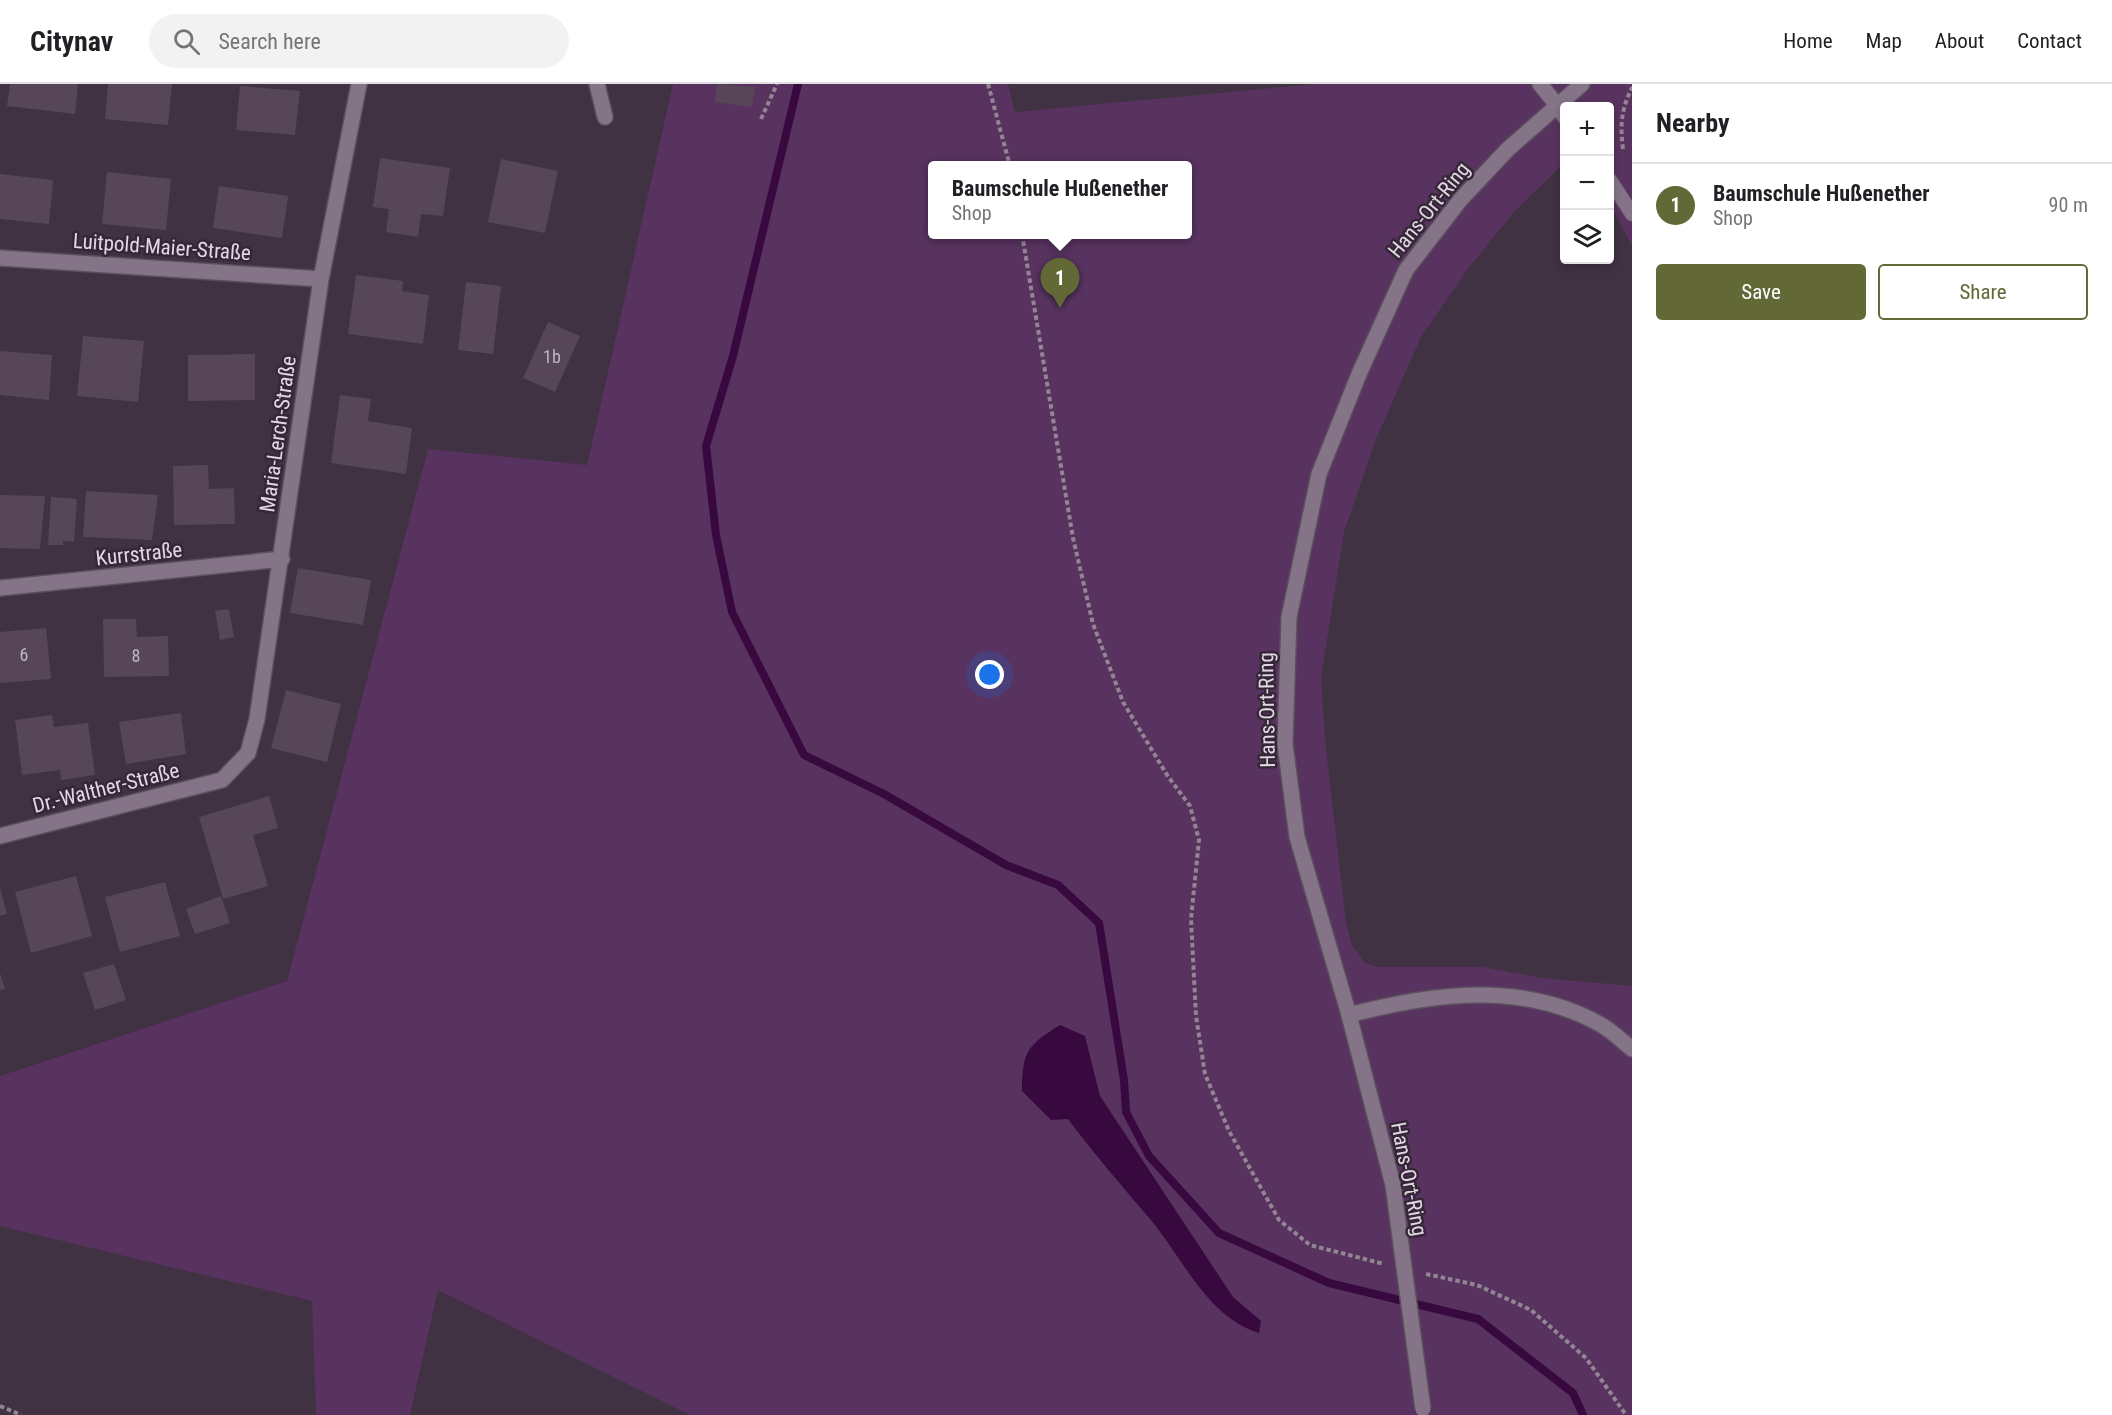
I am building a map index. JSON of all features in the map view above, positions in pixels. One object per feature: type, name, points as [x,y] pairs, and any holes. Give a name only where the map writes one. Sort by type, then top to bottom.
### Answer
[{"type":"main road","name":"Maria-Lerch-Straße","points":[[222,780],[248,753],[257,719],[321,279],[359,84]]},
{"type":"main road","points":[[597,84],[604,117]]},
{"type":"main road","points":[[1540,84],[1560,111]]},
{"type":"main road","name":"Hans-Ort-Ring","points":[[1567,102],[1582,84]]},
{"type":"main road","name":"Hans-Ort-Ring","points":[[1423,1412],[1393,1185],[1349,1015],[1297,837],[1285,744],[1289,617],[1319,474],[1359,374],[1406,270],[1461,199],[1508,149],[1560,111]]},
{"type":"main road","name":"Luitpold-Maier-Straße","points":[[0,258],[321,279]]},
{"type":"main road","name":"Kurrstraße","points":[[0,588],[282,559]]},
{"type":"main road","name":"Dr.-Walther-Straße","points":[[0,836],[222,780]]},
{"type":"main road","points":[[1349,1015],[1402,1001],[1476,993],[1546,1003],[1603,1027],[1632,1049]]},
{"type":"lane","points":[[1614,186],[1632,214]]},
{"type":"path","points":[[761,119],[777,84]]},
{"type":"path","points":[[988,84],[1009,161]]},
{"type":"path","points":[[1623,149],[1620,128],[1623,104],[1632,88],[1629,84]]},
{"type":"path","points":[[1023,239],[1073,538],[1093,624],[1123,702],[1167,775],[1190,806],[1198,840],[1191,919],[1196,1016],[1205,1074],[1229,1131],[1279,1220],[1310,1245],[1389,1266]]},
{"type":"path","points":[[1422,1273],[1477,1285],[1531,1310],[1586,1358],[1626,1415]]},
{"type":"path","points":[[0,1406],[21,1415]]},
{"type":"shaded area","points":[[673,84],[1008,84],[1015,112],[1315,84],[1632,84],[1632,246],[1614,212],[1614,102],[1560,102],[1560,167],[1515,211],[1470,266],[1421,337],[1376,439],[1344,532],[1321,678],[1326,749],[1346,922],[1352,945],[1365,963],[1378,967],[1483,967],[1542,978],[1632,986],[1632,1415],[690,1415],[438,1290],[410,1415],[316,1415],[312,1301],[0,1226],[0,1076],[287,981],[428,449],[587,465]]},
{"type":"shaded area","points":[[1060,1025],[1085,1036],[1100,1096],[1233,1297],[1261,1321],[1259,1333],[1241,1325],[1210,1300],[1162,1234],[1068,1119],[1051,1120],[1022,1091],[1023,1067],[1029,1050],[1041,1038]]},
{"type":"building","points":[[10,84],[78,84],[75,114],[7,106]]},
{"type":"building","points":[[108,84],[172,84],[168,125],[105,119]]},
{"type":"building","points":[[717,84],[755,87],[752,107],[715,102]]},
{"type":"building","points":[[240,86],[300,91],[295,135],[236,130]]},
{"type":"building","points":[[380,158],[450,168],[443,216],[421,214],[418,237],[386,232],[389,209],[373,207]]},
{"type":"building","points":[[501,159],[558,171],[545,233],[488,222]]},
{"type":"building","points":[[107,172],[171,179],[166,230],[102,224]]},
{"type":"building","points":[[0,174],[53,180],[49,224],[0,219]]},
{"type":"building","points":[[219,186],[288,196],[282,238],[213,228]]},
{"type":"building","points":[[356,275],[403,281],[402,291],[429,295],[423,344],[348,334]]},
{"type":"building","points":[[466,282],[501,286],[493,354],[458,350]]},
{"type":"building","points":[[548,322],[580,336],[555,392],[523,378]]},
{"type":"building","points":[[83,336],[144,341],[138,402],[77,396]]},
{"type":"building","points":[[0,351],[52,355],[49,400],[0,395]]},
{"type":"building","points":[[255,354],[255,400],[188,401],[188,355]]},
{"type":"building","points":[[340,395],[371,399],[368,421],[412,428],[406,474],[331,463]]},
{"type":"building","points":[[208,465],[209,489],[234,488],[235,524],[174,525],[173,466]]},
{"type":"building","points":[[86,491],[158,495],[152,540],[83,537]]},
{"type":"building","points":[[0,495],[45,496],[40,549],[0,548]]},
{"type":"building","points":[[51,497],[77,499],[74,542],[63,541],[63,545],[48,545]]},
{"type":"building","points":[[298,568],[371,580],[363,625],[290,613]]},
{"type":"building","points":[[229,609],[234,637],[220,640],[215,611]]},
{"type":"building","points":[[103,619],[136,619],[137,637],[168,636],[169,676],[104,677]]},
{"type":"building","points":[[46,628],[51,679],[0,683],[0,632]]},
{"type":"building","points":[[286,690],[341,704],[327,762],[271,748]]},
{"type":"building","points":[[181,713],[186,754],[126,764],[119,722]]},
{"type":"building","points":[[52,715],[54,727],[88,723],[95,775],[61,780],[60,770],[22,775],[15,720]]},
{"type":"building","points":[[269,796],[278,828],[253,835],[268,886],[223,899],[199,817]]},
{"type":"building","points":[[76,876],[92,936],[31,953],[15,892]]},
{"type":"building","points":[[165,882],[180,936],[120,952],[105,897]]},
{"type":"building","points":[[0,888],[7,914],[0,916]]},
{"type":"building","points":[[221,896],[230,923],[195,934],[186,909]]},
{"type":"building","points":[[114,964],[126,1000],[95,1010],[83,973]]},
{"type":"building","points":[[0,973],[5,989],[0,990]]},
{"type":"waterway","points":[[798,84],[733,356],[706,446],[716,535],[732,612],[804,755],[884,794],[1006,865],[1058,885],[1099,923],[1124,1080],[1126,1112],[1149,1156],[1219,1233],[1329,1283],[1478,1319],[1573,1393],[1583,1415]]},
{"type":"place","name":"Baumschule Hußenether","points":[[1060,308]]}]
